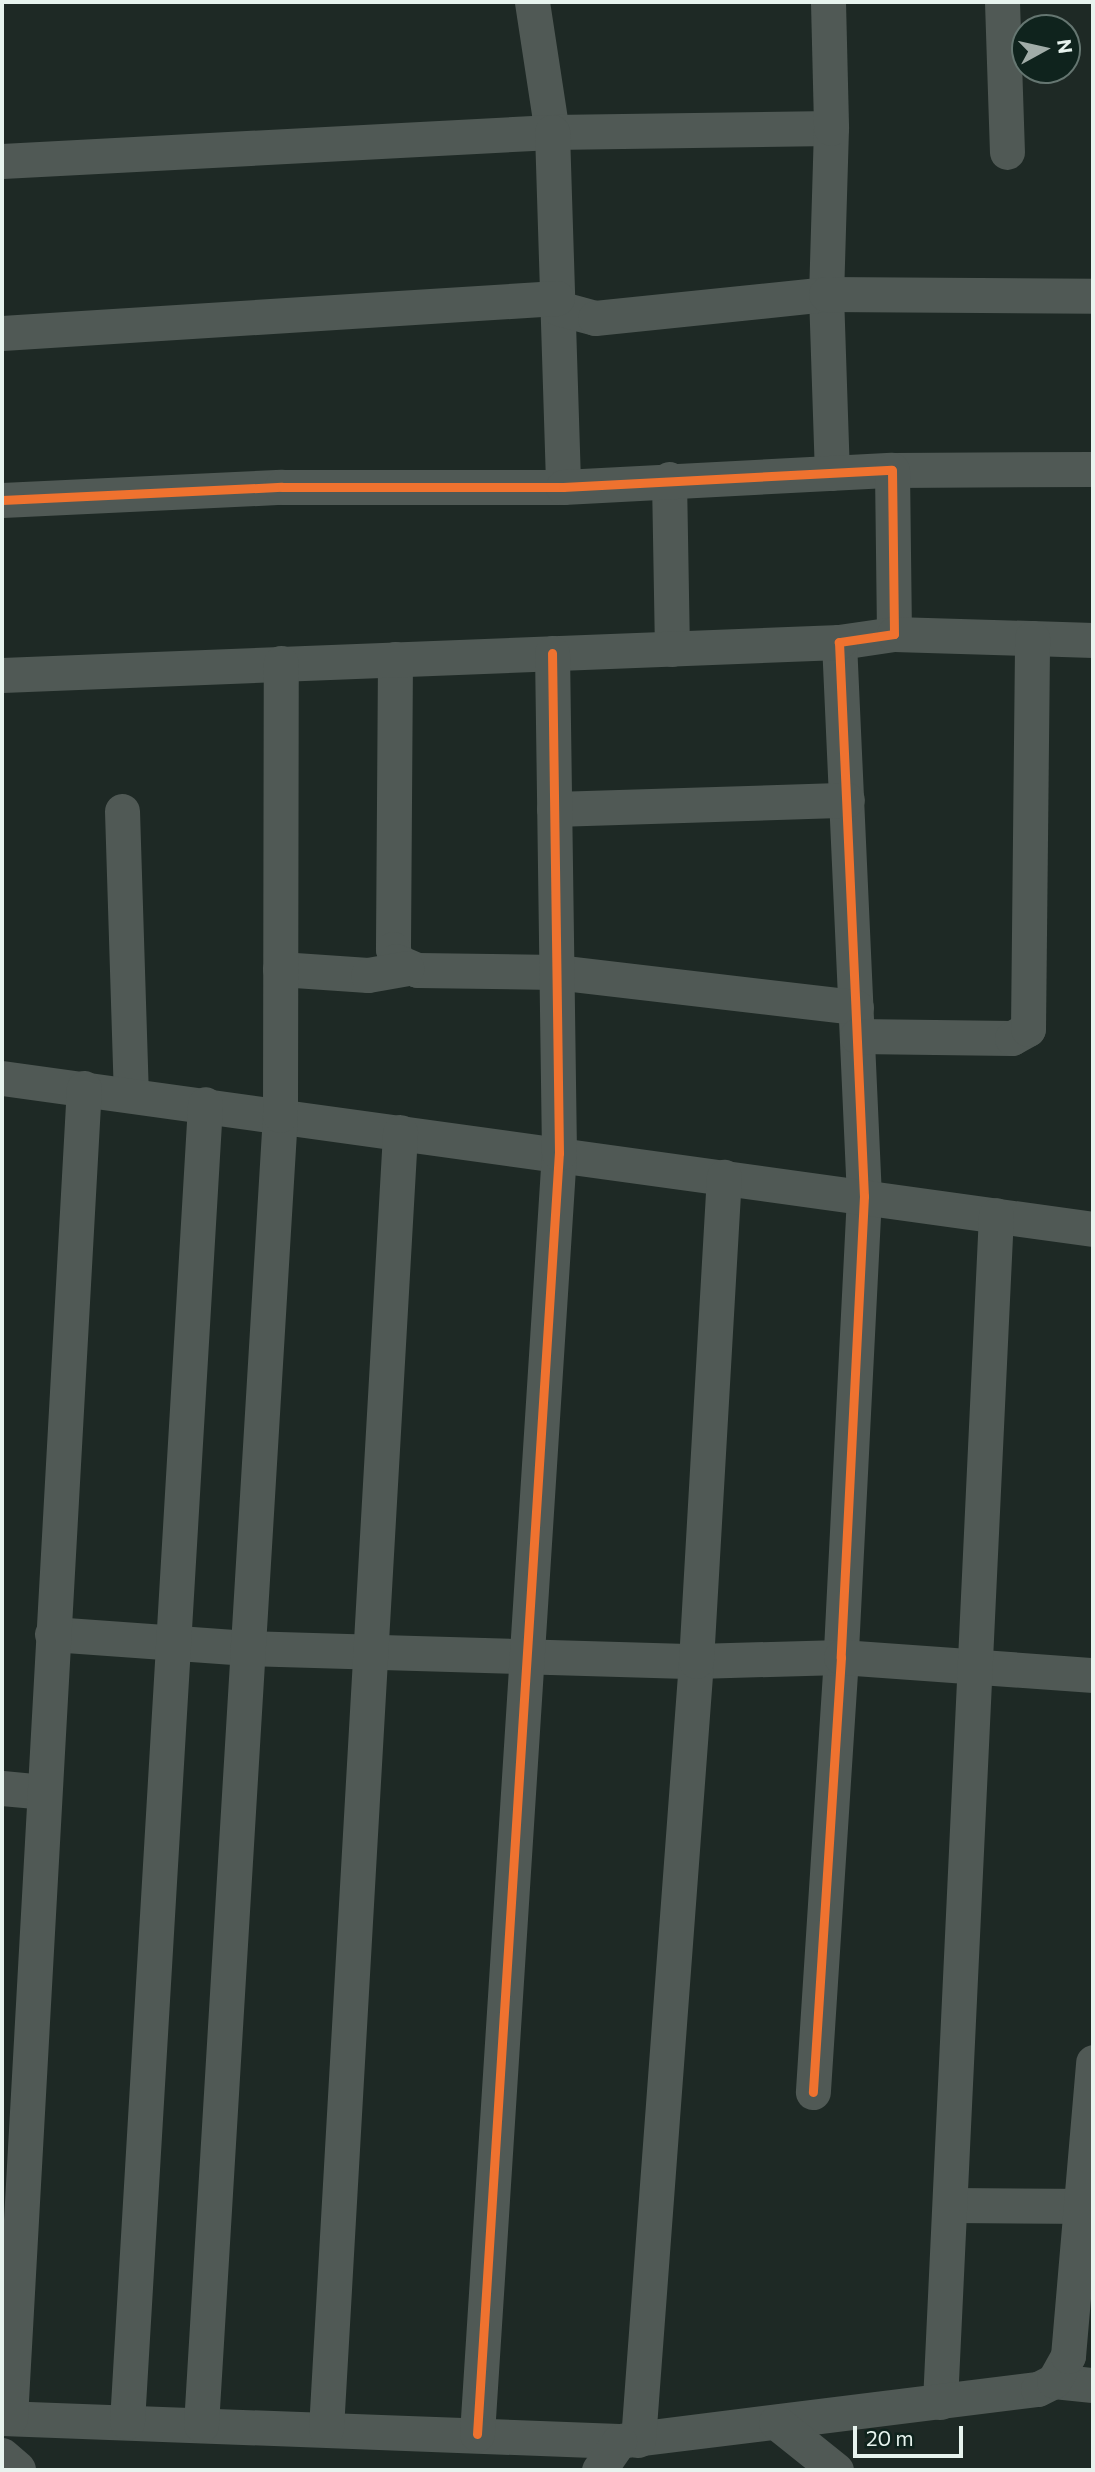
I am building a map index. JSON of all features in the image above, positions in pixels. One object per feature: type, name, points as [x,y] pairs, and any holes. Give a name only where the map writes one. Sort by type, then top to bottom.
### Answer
[{"type":"street","points":[[532,2],[552,132],[564,487]]},
{"type":"street","points":[[828,2],[831,128],[826,294],[832,473]]},
{"type":"street","points":[[1002,2],[1007,152]]},
{"type":"street","points":[[2,161],[552,132],[831,128]]},
{"type":"street","points":[[2,333],[557,303],[596,318],[826,294],[1093,296]]},
{"type":"street","points":[[2,500],[282,487],[564,487],[832,473],[1093,469]]},
{"type":"street","points":[[892,471],[894,634]]},
{"type":"street","points":[[669,480],[672,649]]},
{"type":"street","points":[[2,675],[839,642],[894,634],[1093,640]]},
{"type":"street","points":[[280,970],[368,975],[406,968],[556,972],[857,1021],[1012,1038],[1028,1029],[1032,639]]},
{"type":"street","points":[[813,2092],[841,1657],[864,1196],[839,642]]},
{"type":"street","points":[[477,2434],[559,1153],[552,653]]},
{"type":"street","points":[[395,659],[393,949],[396,961],[406,968]]},
{"type":"street","points":[[201,2425],[280,1115],[281,663]]},
{"type":"street","points":[[554,809],[846,800]]},
{"type":"street","points":[[122,811],[131,1094]]},
{"type":"street","points":[[2,1078],[1093,1229]]},
{"type":"street","points":[[84,1088],[6,2418],[629,2441],[1038,2389],[1054,2381],[1093,2385]]},
{"type":"street","points":[[127,2423],[205,1104]]},
{"type":"street","points":[[326,2429],[400,1132]]},
{"type":"street","points":[[599,2470],[629,2441],[696,1661],[724,1177]]},
{"type":"street","points":[[940,2402],[996,1215]]},
{"type":"street","points":[[52,1634],[247,1648],[696,1661],[841,1657],[976,1664],[1093,1675]]},
{"type":"street","points":[[2,1788],[44,1792]]},
{"type":"street","points":[[1054,2381],[1068,2356],[1088,2206],[1093,2062]]},
{"type":"street","points":[[951,2205],[1088,2206]]},
{"type":"street","points":[[776,2422],[836,2470]]},
{"type":"street","points":[[2,2457],[17,2470]]},
{"type":"cycle path","points":[[2,500],[282,487],[563,487],[892,470],[894,634],[839,642],[864,1196],[841,1657],[813,2092]]},
{"type":"cycle path","points":[[477,2434],[559,1153],[552,653]]}]
